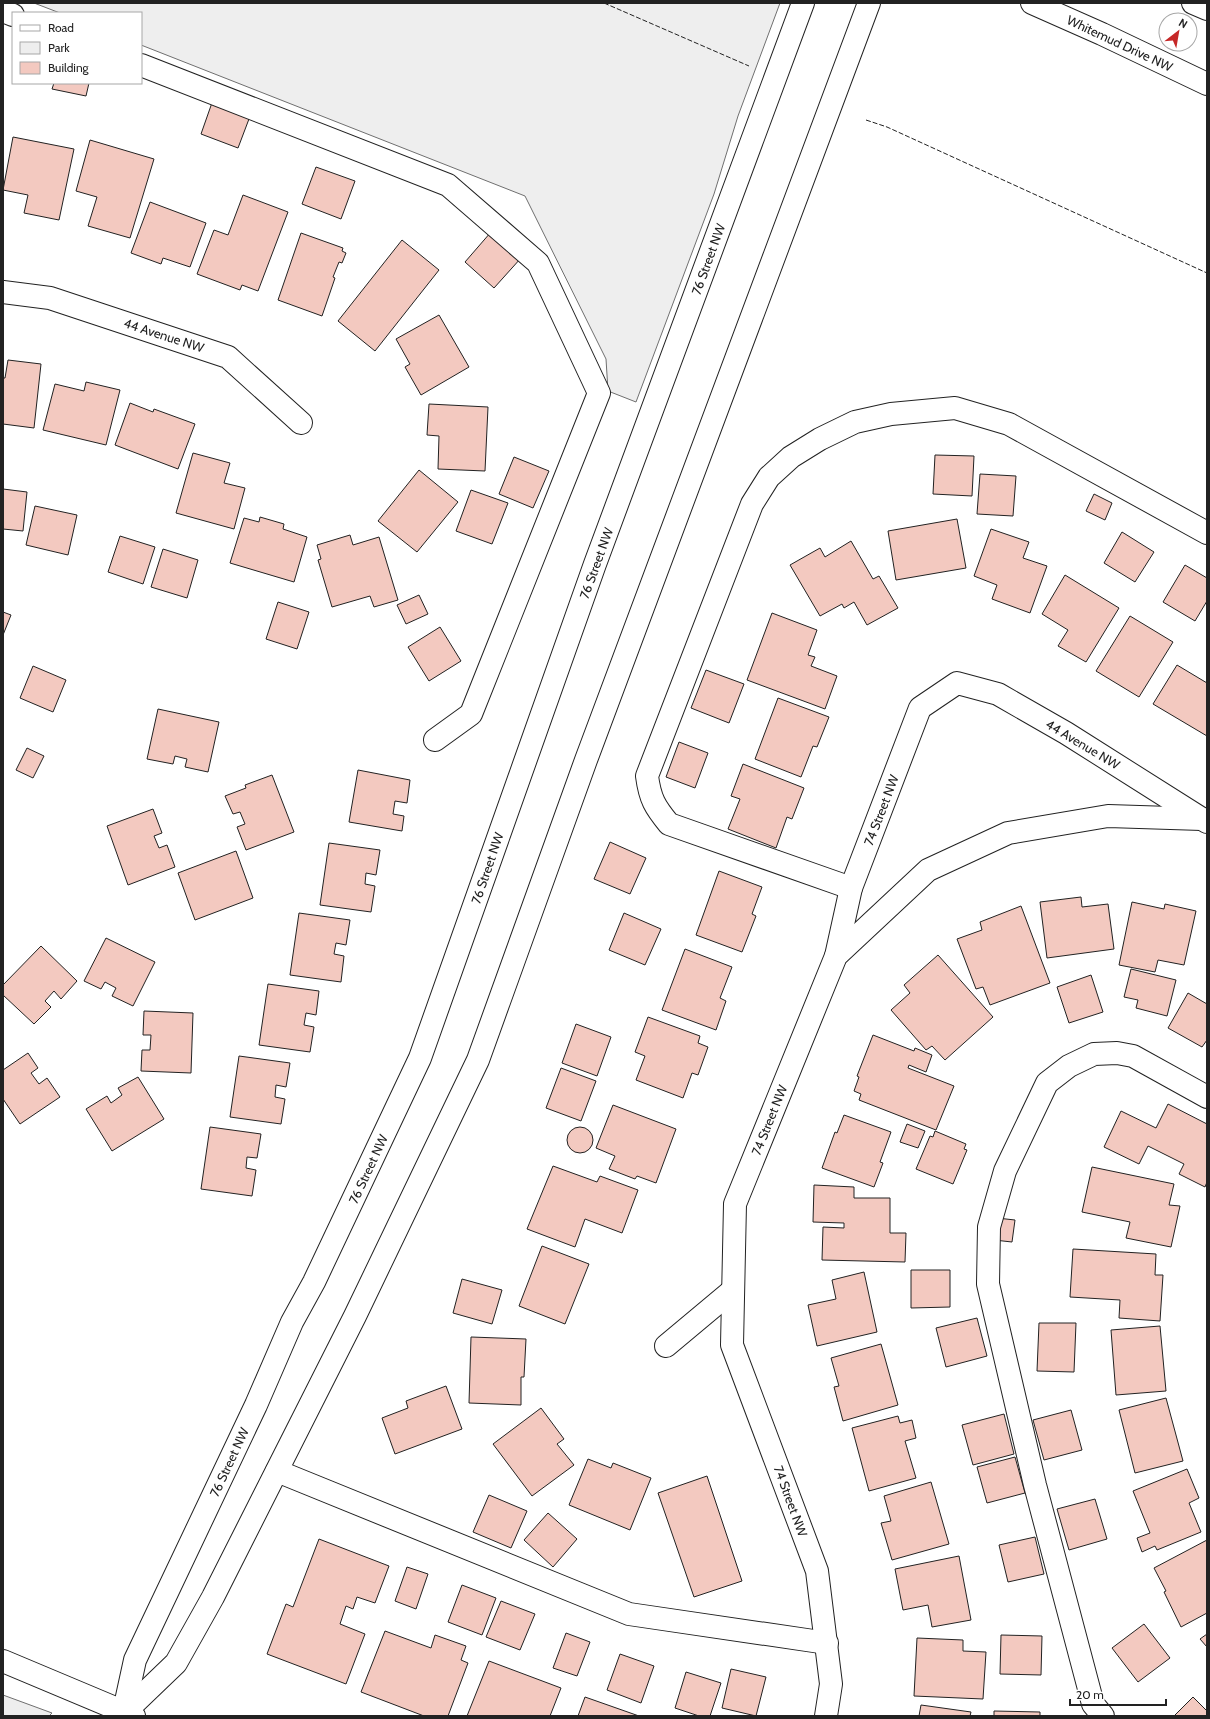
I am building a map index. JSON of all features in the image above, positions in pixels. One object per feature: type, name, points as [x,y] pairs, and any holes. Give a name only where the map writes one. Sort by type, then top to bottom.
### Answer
[{"type":"main road","name":"76 Street NW","points":[[127,1715],[135,1660],[256,1405],[292,1322],[314,1282],[420,1058],[595,564],[803,3]]},
{"type":"main road","points":[[3,1661],[127,1715],[176,1663],[212,1597],[355,1316],[478,1060],[586,760],[869,3]]},
{"type":"main road","name":"Whitemud Drive NW","points":[[1032,3],[1102,34],[1207,84]]},
{"type":"main road","points":[[1194,3],[1207,9]]},
{"type":"main road","points":[[142,65],[448,185],[538,263],[599,393],[471,714],[435,740]]},
{"type":"main road","name":"44 Avenue NW","points":[[3,292],[50,298],[228,356],[301,424]]},
{"type":"main road","points":[[851,888],[669,824],[655,807],[650,795],[648,776],[752,504],[769,477],[791,456],[820,439],[855,422],[891,414],[955,408],[1009,424],[1207,533]]},
{"type":"main road","name":"44 Avenue NW","points":[[957,683],[998,694],[1066,733],[1205,820]]},
{"type":"main road","name":"74 Street NW","points":[[826,1716],[831,1684],[817,1571],[732,1345],[735,1204],[836,956],[851,888],[920,708],[957,683]]},
{"type":"main road","name":"44 Avenue NW","points":[[1008,833],[1108,816],[1205,820]]},
{"type":"main road","name":"74 Street NW","points":[[836,956],[928,870],[1008,833]]},
{"type":"main road","points":[[1095,1712],[1035,1485],[988,1284],[989,1227],[1005,1171],[1047,1083],[1069,1066],[1094,1054],[1117,1053],[1132,1056],[1207,1097]]},
{"type":"main road","points":[[666,1346],[733,1290]]},
{"type":"main road","points":[[277,1471],[630,1614],[827,1643]]},
{"type":"green space","points":[[34,3],[780,3],[738,116],[714,194],[636,402],[608,391],[606,359],[525,196],[142,45],[142,12],[57,12]]},
{"type":"green space","points":[[3,1695],[52,1713],[49,1716],[3,1716]]},
{"type":"building","points":[[54,84],[89,84],[86,96],[52,89]]},
{"type":"building","points":[[214,97],[252,111],[238,148],[201,134]]},
{"type":"building","points":[[13,137],[74,149],[59,220],[24,213],[28,195],[3,190]]},
{"type":"building","points":[[90,140],[154,159],[130,238],[88,226],[97,197],[76,191]]},
{"type":"building","points":[[316,167],[355,181],[341,219],[302,204]]},
{"type":"building","points":[[243,195],[288,212],[258,291],[242,285],[240,290],[197,274],[214,230],[228,235]]},
{"type":"building","points":[[150,202],[206,223],[190,267],[163,258],[161,264],[131,253]]},
{"type":"building","points":[[491,232],[521,258],[494,288],[465,262]]},
{"type":"building","points":[[301,233],[343,248],[342,251],[346,253],[342,263],[339,262],[333,277],[335,278],[322,316],[278,300]]},
{"type":"building","points":[[402,240],[439,270],[375,351],[338,321]]},
{"type":"building","points":[[439,315],[469,367],[421,395],[405,367],[410,364],[396,339]]},
{"type":"building","points":[[8,360],[41,364],[34,428],[3,424],[3,378],[5,378]]},
{"type":"building","points":[[86,382],[120,390],[106,445],[43,430],[55,384],[84,391]]},
{"type":"building","points":[[130,403],[153,412],[154,409],[195,424],[178,469],[115,445]]},
{"type":"building","points":[[429,404],[488,407],[485,471],[438,469],[439,436],[427,435]]},
{"type":"building","points":[[193,453],[230,463],[224,483],[245,488],[234,529],[176,513]]},
{"type":"building","points":[[935,455],[974,456],[972,496],[933,494]]},
{"type":"building","points":[[514,457],[549,471],[533,508],[499,494]]},
{"type":"building","points":[[419,470],[458,502],[417,552],[378,521]]},
{"type":"building","points":[[980,474],[1016,476],[1013,516],[977,514]]},
{"type":"building","points":[[3,489],[27,492],[23,531],[3,529]]},
{"type":"building","points":[[471,490],[508,503],[492,544],[456,531]]},
{"type":"building","points":[[1094,494],[1112,503],[1105,520],[1086,511]]},
{"type":"building","points":[[35,506],[77,515],[68,555],[26,545]]},
{"type":"building","points":[[260,517],[284,524],[283,529],[307,537],[294,582],[230,563],[244,518],[259,522]]},
{"type":"building","points":[[957,519],[966,568],[896,580],[888,531]]},
{"type":"building","points":[[991,529],[1029,542],[1023,558],[1047,566],[1030,613],[992,599],[997,585],[974,576]]},
{"type":"building","points":[[1122,532],[1154,552],[1135,582],[1104,563]]},
{"type":"building","points":[[350,535],[353,545],[379,537],[398,600],[374,607],[370,596],[332,607],[318,560],[321,559],[317,545]]},
{"type":"building","points":[[120,536],[155,547],[143,584],[108,572]]},
{"type":"building","points":[[851,541],[873,579],[879,576],[898,608],[867,625],[854,602],[844,608],[842,604],[820,616],[790,565],[820,548],[825,557]]},
{"type":"building","points":[[163,549],[198,560],[187,598],[151,587]]},
{"type":"building","points":[[1185,565],[1207,578],[1207,601],[1195,621],[1163,602]]},
{"type":"building","points":[[1065,575],[1119,608],[1086,662],[1058,646],[1068,630],[1042,614]]},
{"type":"building","points":[[419,595],[428,614],[406,624],[397,605]]},
{"type":"building","points":[[278,602],[309,612],[297,649],[266,639]]},
{"type":"building","points":[[3,612],[11,615],[3,635]]},
{"type":"building","points":[[772,613],[817,630],[808,655],[815,657],[811,666],[837,676],[825,709],[747,680]]},
{"type":"building","points":[[1130,616],[1173,642],[1139,697],[1096,671]]},
{"type":"building","points":[[440,627],[461,661],[429,681],[408,647]]},
{"type":"building","points":[[1177,665],[1207,683],[1207,736],[1153,704]]},
{"type":"building","points":[[33,666],[66,680],[53,712],[20,698]]},
{"type":"building","points":[[706,670],[744,684],[729,723],[691,708]]},
{"type":"building","points":[[778,698],[829,717],[817,747],[813,746],[801,777],[755,759]]},
{"type":"building","points":[[158,709],[219,722],[208,772],[185,767],[187,759],[175,756],[173,764],[147,759]]},
{"type":"building","points":[[679,742],[708,753],[695,788],[666,777]]},
{"type":"building","points":[[27,748],[44,756],[33,778],[16,770]]},
{"type":"building","points":[[743,764],[804,788],[792,819],[787,817],[776,848],[728,829],[740,799],[731,796]]},
{"type":"building","points":[[358,770],[410,780],[407,803],[395,801],[393,814],[404,816],[402,831],[349,822]]},
{"type":"building","points":[[272,775],[294,832],[246,850],[237,827],[245,824],[240,812],[233,814],[225,796],[246,788],[245,785]]},
{"type":"building","points":[[153,809],[162,833],[154,836],[159,848],[167,845],[175,867],[128,885],[107,826]]},
{"type":"building","points":[[610,842],[646,858],[630,894],[594,879]]},
{"type":"building","points":[[329,843],[380,850],[376,875],[366,873],[365,884],[375,886],[371,912],[320,905]]},
{"type":"building","points":[[236,851],[253,898],[195,920],[178,873]]},
{"type":"building","points":[[719,871],[762,887],[752,914],[756,916],[742,952],[696,935]]},
{"type":"building","points":[[1081,897],[1082,907],[1108,904],[1114,949],[1047,958],[1040,902]]},
{"type":"building","points":[[1132,902],[1164,909],[1165,904],[1196,911],[1184,965],[1158,960],[1155,972],[1119,965]]},
{"type":"building","points":[[1021,906],[1050,983],[990,1005],[983,987],[976,989],[957,939],[982,930],[980,922]]},
{"type":"building","points":[[299,913],[350,920],[346,945],[336,943],[334,954],[344,956],[341,982],[290,975]]},
{"type":"building","points":[[624,913],[661,929],[645,965],[609,950]]},
{"type":"building","points":[[106,938],[155,962],[133,1006],[112,996],[116,988],[105,982],[101,989],[84,981]]},
{"type":"building","points":[[41,946],[77,981],[61,999],[54,991],[45,1001],[51,1007],[34,1024],[3,995],[3,985]]},
{"type":"building","points":[[685,949],[732,967],[720,998],[726,1001],[716,1030],[662,1010]]},
{"type":"building","points":[[938,955],[993,1017],[945,1060],[932,1046],[926,1050],[891,1010],[910,993],[904,985]]},
{"type":"building","points":[[1131,969],[1176,980],[1167,1016],[1136,1008],[1138,1000],[1124,997]]},
{"type":"building","points":[[1091,975],[1103,1012],[1069,1023],[1057,987]]},
{"type":"building","points":[[268,984],[319,991],[316,1015],[306,1013],[304,1025],[314,1027],[310,1052],[259,1045]]},
{"type":"building","points":[[1188,993],[1207,1004],[1207,1040],[1202,1047],[1168,1028]]},
{"type":"building","points":[[144,1011],[193,1013],[191,1073],[141,1071],[142,1050],[150,1050],[151,1035],[143,1035]]},
{"type":"building","points":[[648,1017],[700,1036],[698,1043],[708,1047],[698,1075],[692,1073],[683,1098],[636,1080],[645,1056],[635,1052]]},
{"type":"building","points":[[576,1024],[611,1037],[597,1076],[562,1063]]},
{"type":"building","points":[[873,1035],[914,1051],[915,1048],[932,1055],[926,1072],[909,1065],[908,1068],[954,1086],[936,1130],[859,1100],[861,1094],[854,1091],[859,1077],[857,1076]]},
{"type":"building","points":[[28,1053],[38,1068],[31,1073],[39,1084],[47,1078],[60,1097],[20,1124],[3,1099],[3,1070]]},
{"type":"building","points":[[239,1056],[290,1063],[286,1087],[276,1085],[275,1097],[285,1099],[281,1124],[230,1117]]},
{"type":"building","points":[[561,1068],[596,1081],[581,1121],[546,1108]]},
{"type":"building","points":[[138,1077],[164,1119],[112,1151],[86,1109],[107,1096],[111,1103],[122,1095],[118,1088]]},
{"type":"building","points":[[1168,1104],[1207,1124],[1207,1182],[1205,1187],[1179,1174],[1184,1164],[1148,1146],[1139,1164],[1104,1147],[1121,1111],[1156,1128]]},
{"type":"building","points":[[613,1105],[676,1129],[656,1183],[637,1176],[635,1179],[609,1169],[615,1156],[596,1148]]},
{"type":"building","points":[[844,1115],[891,1132],[880,1162],[883,1163],[874,1187],[822,1168],[835,1132],[837,1133]]},
{"type":"building","points":[[907,1124],[925,1131],[918,1148],[900,1142]]},
{"type":"building","points":[[210,1127],[261,1134],[257,1158],[247,1157],[246,1168],[256,1170],[252,1196],[201,1189]]},
{"type":"building","points":[[580,1127],[589,1131],[593,1140],[589,1149],[580,1153],[571,1149],[567,1140],[571,1131]]},
{"type":"building","points":[[935,1131],[966,1144],[964,1149],[967,1150],[953,1184],[916,1169],[930,1136],[933,1137]]},
{"type":"building","points":[[553,1166],[597,1182],[600,1176],[638,1190],[622,1233],[585,1219],[575,1247],[527,1229]]},
{"type":"building","points":[[1092,1167],[1174,1184],[1169,1205],[1180,1206],[1171,1247],[1126,1238],[1130,1222],[1082,1212]]},
{"type":"building","points":[[814,1185],[854,1187],[854,1198],[890,1198],[890,1233],[906,1233],[905,1262],[822,1260],[823,1227],[844,1228],[844,1223],[813,1222]]},
{"type":"building","points":[[997,1218],[1015,1220],[1012,1242],[994,1240]]},
{"type":"building","points":[[542,1246],[589,1264],[565,1324],[519,1306]]},
{"type":"building","points":[[1073,1249],[1156,1254],[1155,1275],[1163,1275],[1160,1321],[1119,1318],[1120,1300],[1070,1297]]},
{"type":"building","points":[[911,1270],[950,1270],[950,1307],[911,1308]]},
{"type":"building","points":[[864,1272],[877,1332],[817,1346],[808,1305],[836,1299],[832,1280]]},
{"type":"building","points":[[462,1279],[502,1290],[492,1324],[453,1313]]},
{"type":"building","points":[[977,1318],[987,1356],[946,1367],[936,1328]]},
{"type":"building","points":[[1039,1323],[1076,1323],[1074,1372],[1037,1371]]},
{"type":"building","points":[[1160,1326],[1166,1391],[1116,1395],[1111,1330]]},
{"type":"building","points":[[471,1337],[526,1339],[524,1377],[521,1377],[521,1405],[469,1403]]},
{"type":"building","points":[[881,1344],[898,1405],[843,1421],[834,1387],[839,1386],[831,1358]]},
{"type":"building","points":[[446,1386],[462,1429],[395,1454],[382,1418],[408,1408],[406,1401]]},
{"type":"building","points":[[1166,1398],[1183,1461],[1135,1473],[1119,1410]]},
{"type":"building","points":[[541,1408],[564,1439],[557,1444],[574,1465],[532,1496],[493,1444]]},
{"type":"building","points":[[1071,1410],[1082,1450],[1044,1460],[1033,1420]]},
{"type":"building","points":[[1004,1414],[1014,1454],[973,1465],[962,1425]]},
{"type":"building","points":[[898,1416],[900,1423],[912,1420],[916,1438],[905,1441],[916,1478],[869,1491],[852,1428]]},
{"type":"building","points":[[1015,1457],[1025,1493],[987,1503],[977,1467]]},
{"type":"building","points":[[588,1459],[611,1468],[613,1463],[651,1478],[630,1530],[569,1505]]},
{"type":"building","points":[[1187,1469],[1199,1498],[1189,1503],[1201,1532],[1157,1550],[1155,1546],[1142,1552],[1137,1538],[1150,1533],[1133,1491]]},
{"type":"building","points":[[707,1476],[742,1581],[694,1597],[658,1493]]},
{"type":"building","points":[[931,1482],[949,1544],[892,1560],[881,1523],[891,1521],[884,1496]]},
{"type":"building","points":[[489,1495],[527,1511],[511,1548],[473,1532]]},
{"type":"building","points":[[1095,1499],[1107,1539],[1069,1550],[1057,1509]]},
{"type":"building","points":[[548,1513],[577,1539],[553,1567],[524,1540]]},
{"type":"building","points":[[1035,1537],[1044,1574],[1008,1582],[999,1545]]},
{"type":"building","points":[[319,1539],[389,1566],[375,1603],[357,1597],[353,1609],[346,1606],[340,1624],[365,1634],[346,1684],[267,1654],[286,1604],[293,1607]]},
{"type":"building","points":[[1207,1540],[1207,1613],[1181,1627],[1164,1592],[1166,1591],[1154,1568]]},
{"type":"building","points":[[959,1556],[971,1620],[932,1627],[928,1605],[903,1610],[895,1569]]},
{"type":"building","points":[[407,1567],[428,1574],[416,1609],[395,1601]]},
{"type":"building","points":[[462,1585],[496,1598],[482,1635],[448,1622]]},
{"type":"building","points":[[501,1601],[535,1614],[520,1650],[486,1637]]},
{"type":"building","points":[[1144,1624],[1170,1658],[1138,1682],[1112,1648]]},
{"type":"building","points":[[385,1631],[431,1648],[435,1635],[466,1646],[461,1660],[468,1663],[448,1716],[424,1716],[361,1692]]},
{"type":"building","points":[[566,1633],[590,1642],[577,1676],[553,1668]]},
{"type":"building","points":[[1207,1634],[1207,1647],[1200,1639]]},
{"type":"building","points":[[1001,1635],[1042,1636],[1041,1675],[1000,1674]]},
{"type":"building","points":[[917,1638],[963,1640],[963,1651],[986,1652],[983,1699],[914,1696]]},
{"type":"building","points":[[620,1654],[654,1666],[641,1703],[607,1690]]},
{"type":"building","points":[[489,1661],[561,1688],[550,1716],[467,1716]]},
{"type":"building","points":[[731,1669],[766,1677],[756,1716],[722,1708]]},
{"type":"building","points":[[686,1672],[721,1683],[710,1716],[699,1716],[675,1708]]},
{"type":"building","points":[[585,1697],[639,1716],[578,1716]]},
{"type":"building","points":[[1193,1697],[1207,1711],[1207,1716],[1174,1716]]},
{"type":"building","points":[[921,1705],[971,1712],[970,1716],[919,1716]]},
{"type":"building","points":[[994,1711],[1040,1712],[1040,1716],[994,1716]]},
{"type":"fence","points":[[604,3],[749,66]]},
{"type":"fence","points":[[866,120],[887,127],[1207,273]]}]
